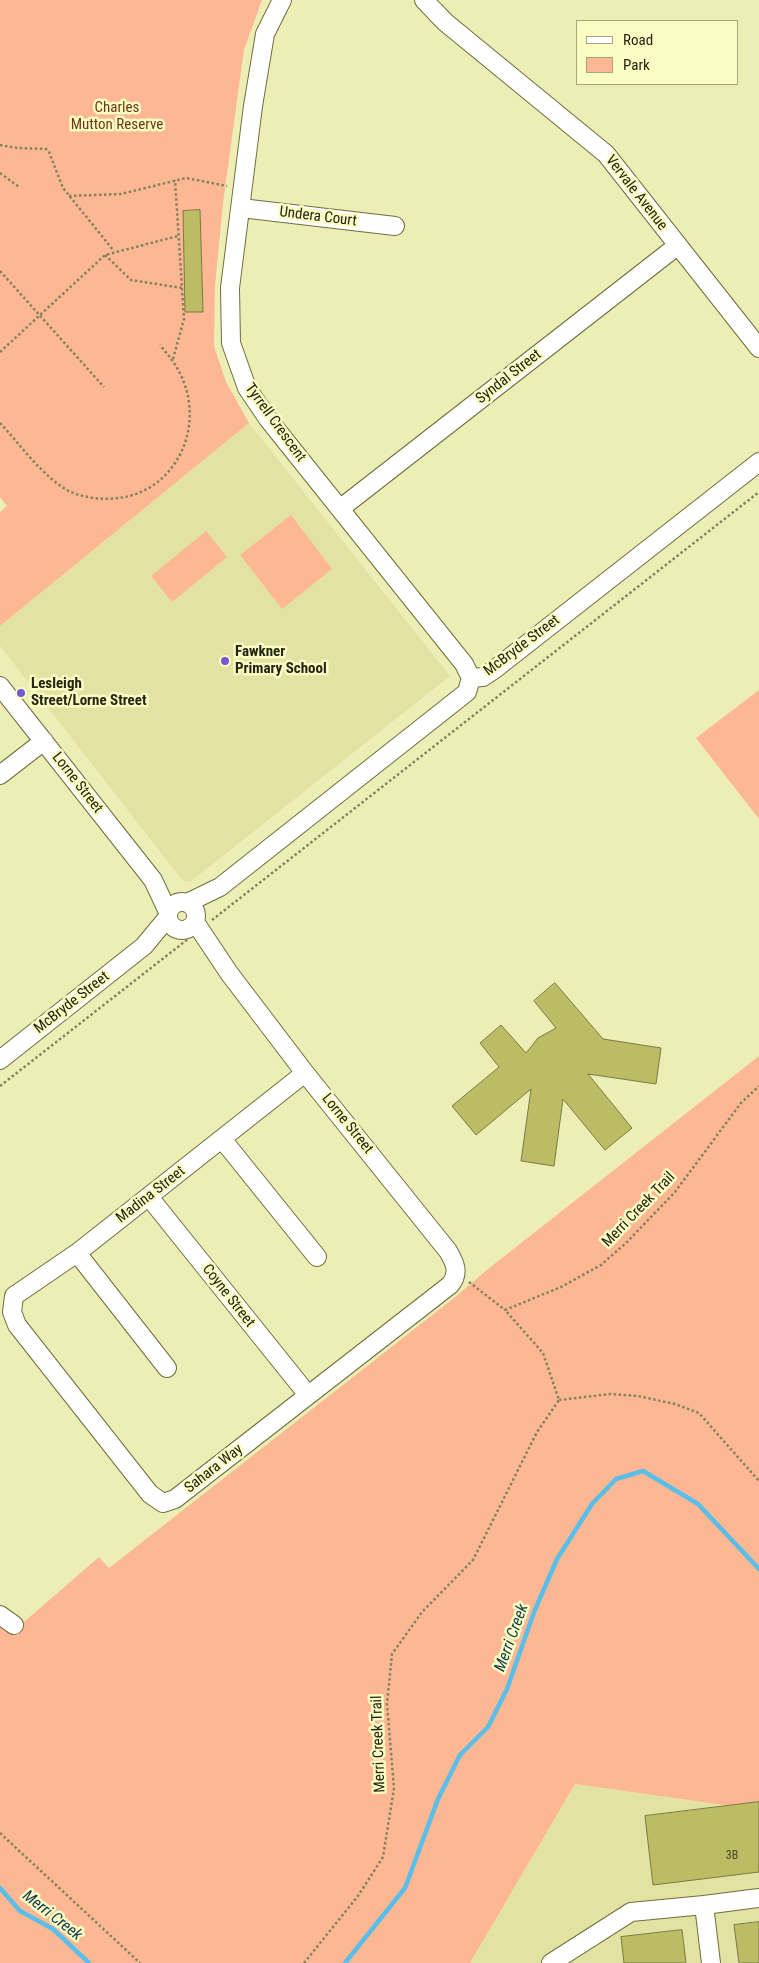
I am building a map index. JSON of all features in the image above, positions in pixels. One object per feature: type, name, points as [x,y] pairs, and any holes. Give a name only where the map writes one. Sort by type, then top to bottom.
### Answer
[{"type":"street","name":"Tyrrell Crescent","points":[[282,0],[265,34],[254,106],[230,288],[231,344],[246,388],[268,419],[464,664],[471,678]]},
{"type":"street","name":"Vervale Avenue","points":[[424,0],[445,22],[606,154],[759,348]]},
{"type":"street","name":"Undera Court","points":[[241,208],[396,226]]},
{"type":"street","name":"Syndal Street","points":[[341,508],[677,246]]},
{"type":"street","name":"McBryde Street","points":[[0,1060],[144,946],[184,920],[220,887],[467,692],[471,678],[483,677],[495,669],[759,462]]},
{"type":"street","name":"Lorne Street","points":[[0,686],[184,920],[229,972],[305,1073],[448,1251],[454,1261],[455,1279]]},
{"type":"street","points":[[0,775],[44,741]]},
{"type":"street","name":"Madina Street","points":[[6,1312],[14,1296],[76,1253],[305,1073]]},
{"type":"street","points":[[222,1139],[317,1257]]},
{"type":"street","name":"Coyne Street","points":[[150,1196],[308,1396]]},
{"type":"street","points":[[76,1253],[167,1368]]},
{"type":"street","name":"Sahara Way","points":[[6,1312],[150,1494],[163,1503],[175,1499],[450,1285],[455,1279]]},
{"type":"street","points":[[551,1963],[631,1912],[759,1898]]},
{"type":"street","points":[[704,1905],[711,1963]]},
{"type":"path","points":[[0,144],[17,148],[46,149],[49,152],[63,188],[114,251]]},
{"type":"path","points":[[0,172],[19,187]]},
{"type":"path","points":[[69,196],[121,194],[186,178],[222,186],[244,188]]},
{"type":"path","points":[[172,360],[184,319],[175,180]]},
{"type":"path","points":[[0,352],[105,255],[114,251],[178,236]]},
{"type":"path","points":[[105,255],[131,280],[182,288]]},
{"type":"path","points":[[0,272],[104,386]]},
{"type":"path","points":[[0,423],[47,474],[67,490],[87,497],[108,499],[131,496],[156,484],[173,467],[184,449],[189,424],[189,404],[183,380],[172,360],[160,345]]},
{"type":"path","points":[[0,1086],[184,920],[759,492]]},
{"type":"path","name":"Merri Creek Trail","points":[[505,1310],[561,1287],[601,1265],[627,1242],[675,1192],[741,1103],[759,1086]]},
{"type":"path","points":[[455,1279],[466,1280],[505,1310],[542,1354],[559,1400],[610,1394],[638,1396],[675,1404],[699,1413],[759,1481]]},
{"type":"path","name":"Merri Creek Trail","points":[[304,1963],[358,1896],[383,1857],[394,1788],[387,1704],[392,1654],[422,1612],[473,1560],[537,1432],[559,1400]]},
{"type":"path","points":[[0,1833],[140,1963]]},
{"type":"shaded area","name":"Fawkner Primary School","points":[[249,423],[450,676],[190,882],[182,880],[0,646],[0,626]]},
{"type":"shaded area","points":[[575,1784],[759,1810],[759,1963],[470,1963]]},
{"type":"green space","name":"Charles Mutton Reserve","points":[[0,0],[262,0],[244,50],[223,203],[215,286],[214,346],[226,382],[249,423],[0,626],[0,512],[7,506],[0,497]]},
{"type":"green space","points":[[291,515],[332,569],[282,609],[240,555]]},
{"type":"green space","points":[[206,531],[227,557],[172,602],[151,576]]},
{"type":"green space","points":[[759,690],[759,819],[696,738]]},
{"type":"green space","points":[[759,1056],[759,1810],[575,1784],[470,1963],[0,1963],[0,1625],[10,1634],[99,1557],[109,1568]]},
{"type":"building","points":[[200,210],[203,312],[185,312],[183,211]]},
{"type":"building","points":[[555,983],[603,1039],[661,1048],[656,1084],[588,1074],[632,1128],[605,1150],[563,1099],[554,1166],[521,1161],[531,1089],[476,1135],[452,1106],[499,1067],[480,1043],[501,1025],[526,1053],[538,1038],[556,1028],[534,1001]]},
{"type":"building","points":[[759,1802],[759,1872],[653,1885],[645,1816]]},
{"type":"building","points":[[759,1922],[759,1963],[739,1963],[734,1925]]},
{"type":"building","points":[[682,1930],[686,1963],[624,1963],[621,1937]]},
{"type":"waterway","name":"Merri Creek","points":[[345,1963],[405,1888],[438,1799],[460,1755],[488,1727],[507,1689],[534,1612],[557,1559],[592,1504],[616,1479],[643,1471],[698,1504],[759,1569]]},
{"type":"waterway","name":"Merri Creek","points":[[0,1888],[20,1911],[53,1929],[89,1963]]},
{"type":"place","name":"Fawkner Primary School","points":[[225,661]]},
{"type":"place","name":"Lesleigh Street/Lorne Street","points":[[21,693]]}]
